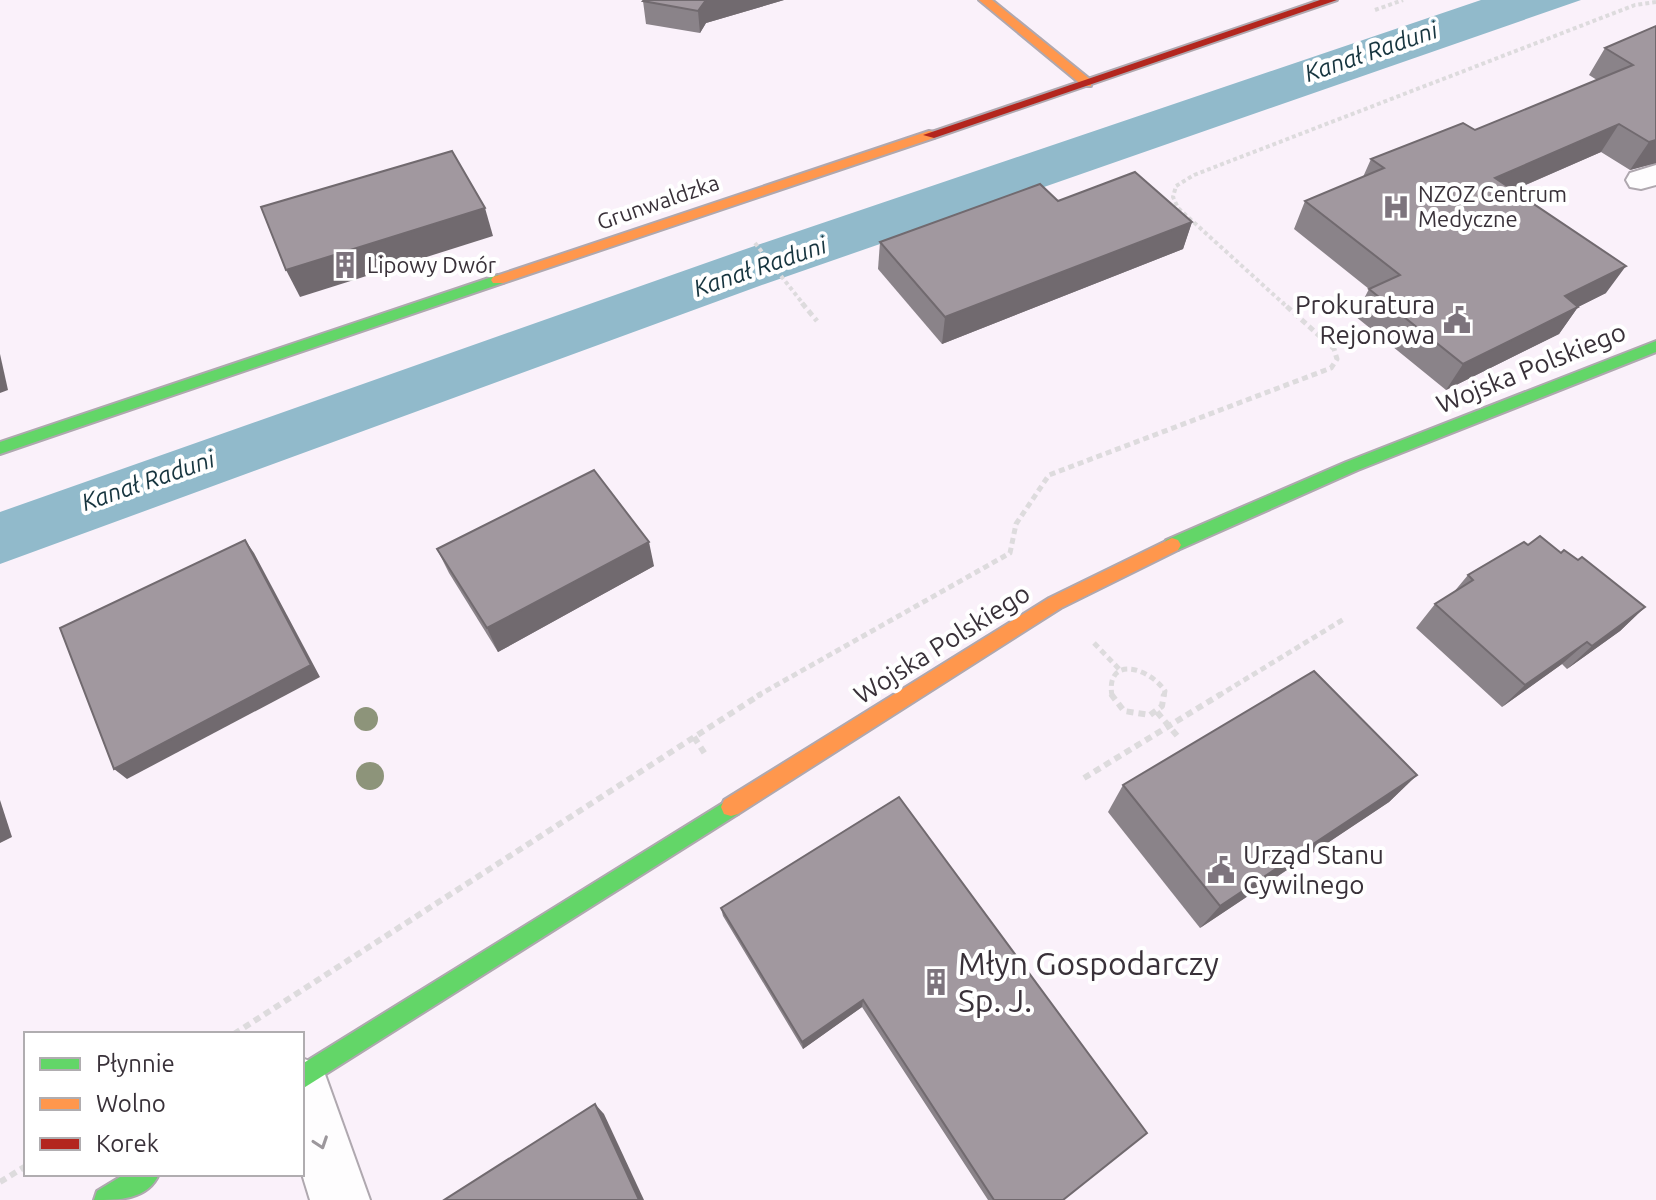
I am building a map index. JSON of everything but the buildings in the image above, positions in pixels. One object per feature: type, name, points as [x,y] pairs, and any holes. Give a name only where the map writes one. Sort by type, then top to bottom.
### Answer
[{"type":"main road","points":[[985,0],[1087,83]]},
{"type":"main road","name":"Grunwaldzka","points":[[0,448],[1331,0]]},
{"type":"main road","name":"Wojska Polskiego","points":[[304,1076],[1055,603],[1142,556],[1235,515],[1656,346]]},
{"type":"main road","points":[[106,1200],[144,1176]]},
{"type":"street","points":[[304,1092],[340,1200]]},
{"type":"path","points":[[237,1032],[750,700],[1010,553],[1016,524],[1049,475],[1331,368],[1337,359],[1334,349],[1178,208],[1173,197],[1176,186],[1209,169],[1635,5],[1656,2]]},
{"type":"path","points":[[754,242],[817,321]]},
{"type":"path","points":[[1084,778],[1344,619]]},
{"type":"path","points":[[1093,642],[1121,671]]},
{"type":"path","points":[[1138,668],[1161,683],[1165,699],[1157,712],[1133,715],[1118,706],[1113,700],[1111,683],[1121,671],[1138,668]]},
{"type":"path","points":[[1157,712],[1179,738]]},
{"type":"path","points":[[0,1182],[24,1167]]},
{"type":"water","name":"Kanał Raduni","points":[[1481,0],[1581,0],[765,284],[0,564],[0,512],[740,251]]},
{"type":"traffic: fast","points":[[0,448],[498,280]]},
{"type":"traffic: fast","points":[[1172,545],[1352,466],[1656,346]]},
{"type":"traffic: fast","points":[[304,1076],[731,807]]},
{"type":"traffic: fast","points":[[106,1200],[144,1176]]},
{"type":"traffic: slow","points":[[985,0],[1087,83]]},
{"type":"traffic: slow","points":[[498,280],[929,135]]},
{"type":"traffic: slow","points":[[731,807],[1055,603],[1172,545]]},
{"type":"traffic: jam","points":[[929,135],[1331,0]]},
{"type":"place","name":"NZOZ Centrum Medyczne","points":[[1396,207]]},
{"type":"place","name":"Lipowy Dwór","points":[[345,265]]},
{"type":"place","name":"Prokuratura Rejonowa","points":[[1457,320]]},
{"type":"place","name":"Urząd Stanu Cywilnego","points":[[1221,870]]},
{"type":"place","name":"Młyn Gospodarczy Sp. J.","points":[[936,982]]}]
